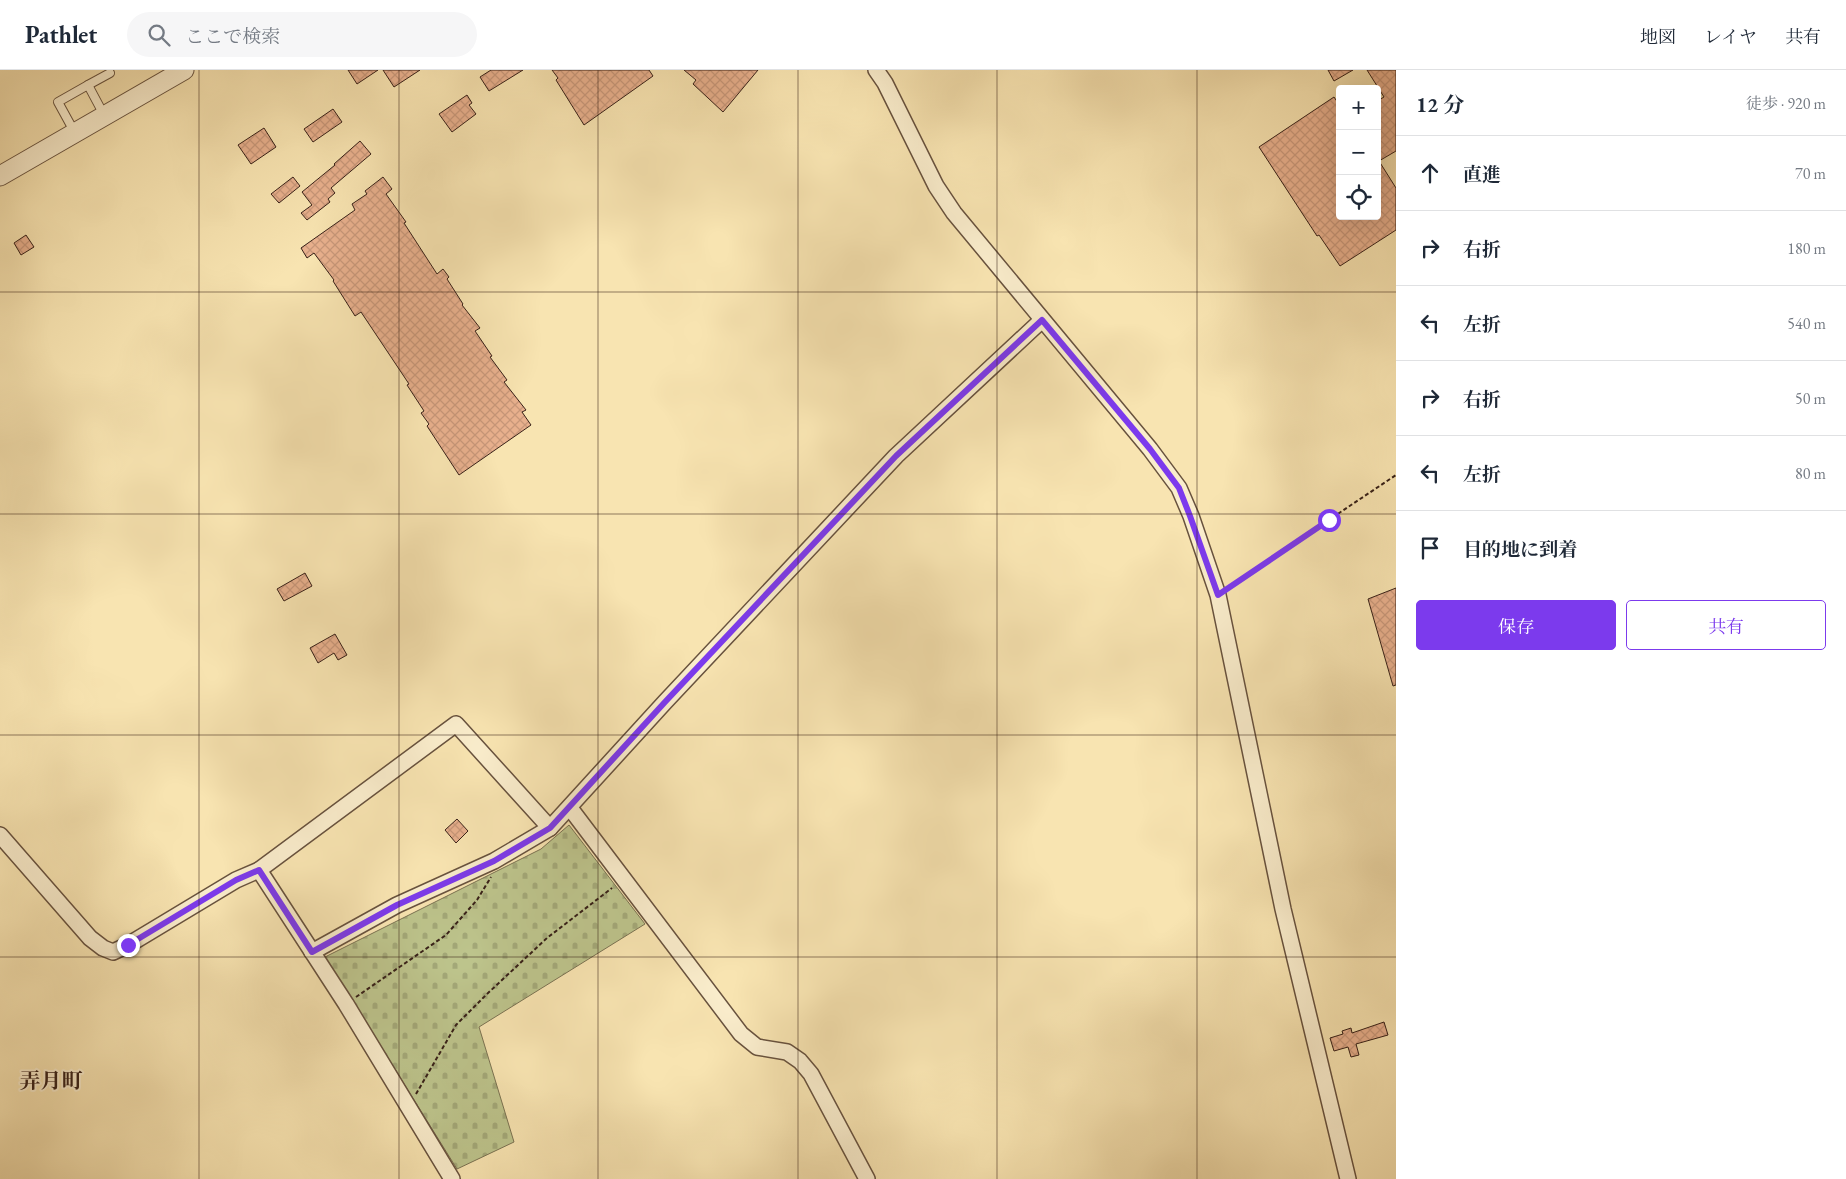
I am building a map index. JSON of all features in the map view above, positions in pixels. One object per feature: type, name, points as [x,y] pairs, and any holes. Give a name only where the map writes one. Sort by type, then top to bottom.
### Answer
[{"type":"street","points":[[0,176],[184,70]]},
{"type":"street","points":[[876,70],[885,83],[936,186],[954,213],[1150,449],[1179,488],[1218,595],[1282,909],[1348,1179]]},
{"type":"street","points":[[312,952],[397,905],[494,861],[550,828],[665,702],[896,456],[1042,320]]},
{"type":"street","points":[[0,835],[90,938],[103,948],[113,952],[128,945],[236,880],[259,870],[456,724],[550,828]]},
{"type":"street","points":[[570,808],[741,1034],[757,1047],[787,1052],[800,1061],[811,1074],[866,1179]]},
{"type":"street","points":[[259,870],[346,1004],[452,1179]]},
{"type":"lane","points":[[75,133],[58,102],[110,73]]},
{"type":"lane","points":[[88,85],[105,116]]},
{"type":"path","points":[[1218,595],[1396,475]]},
{"type":"path","points":[[346,1004],[446,935],[477,900],[491,877]]},
{"type":"path","points":[[409,1107],[456,1025],[547,938],[624,878]]},
{"type":"green space","points":[[569,825],[645,924],[479,1027],[514,1142],[457,1169],[325,957],[541,849]]},
{"type":"building","points":[[348,70],[378,70],[357,84]]},
{"type":"building","points":[[383,70],[420,70],[394,87]]},
{"type":"building","points":[[491,70],[523,70],[489,91],[480,77]]},
{"type":"building","points":[[552,70],[649,70],[653,76],[584,125],[556,80],[558,78]]},
{"type":"building","points":[[684,70],[758,70],[723,112],[693,84],[696,80]]},
{"type":"building","points":[[1328,70],[1353,70],[1334,81]]},
{"type":"building","points":[[1367,70],[1396,70],[1396,151],[1381,160],[1381,99],[1384,97],[1381,92],[1381,85],[1376,85]]},
{"type":"building","points":[[467,95],[472,103],[469,105],[476,114],[452,132],[439,114]]},
{"type":"building","points":[[1334,97],[1336,100],[1336,220],[1381,220],[1381,164],[1396,188],[1396,230],[1340,266],[1319,235],[1317,236],[1259,147]]},
{"type":"building","points":[[333,109],[342,122],[313,142],[304,129]]},
{"type":"building","points":[[264,128],[276,147],[251,164],[238,145]]},
{"type":"building","points":[[360,141],[371,154],[331,188],[335,193],[328,199],[330,202],[307,220],[301,213],[312,205],[302,192],[335,165]]},
{"type":"building","points":[[293,177],[300,186],[279,203],[271,194]]},
{"type":"building","points":[[383,177],[392,189],[386,194],[406,222],[404,223],[437,274],[443,269],[449,277],[447,279],[462,305],[480,328],[475,331],[492,356],[490,357],[507,380],[504,382],[526,410],[522,412],[531,425],[459,475],[427,426],[429,424],[421,413],[424,411],[407,385],[409,384],[361,312],[355,316],[334,280],[314,253],[307,258],[301,248],[355,210],[352,204],[367,194],[365,191]]},
{"type":"building","points":[[26,235],[34,247],[21,255],[14,243]]},
{"type":"building","points":[[305,573],[312,586],[284,601],[277,589]]},
{"type":"building","points":[[1396,588],[1396,685],[1393,686],[1368,599]]},
{"type":"building","points":[[335,634],[347,655],[338,660],[334,653],[318,663],[310,648]]},
{"type":"building","points":[[457,819],[468,831],[456,843],[445,830]]},
{"type":"building","points":[[1384,1022],[1388,1035],[1356,1044],[1359,1055],[1351,1057],[1348,1047],[1334,1051],[1330,1038],[1343,1034],[1342,1031],[1351,1028],[1352,1033]]},
{"type":"district","name":"弄月町","points":[[51,1081]]},
{"type":"route","points":[[128,945],[236,880],[259,870],[312,952],[397,905],[494,861],[550,828],[665,702],[896,456],[1042,320],[1150,449],[1179,488],[1218,595],[1329,520]]}]
